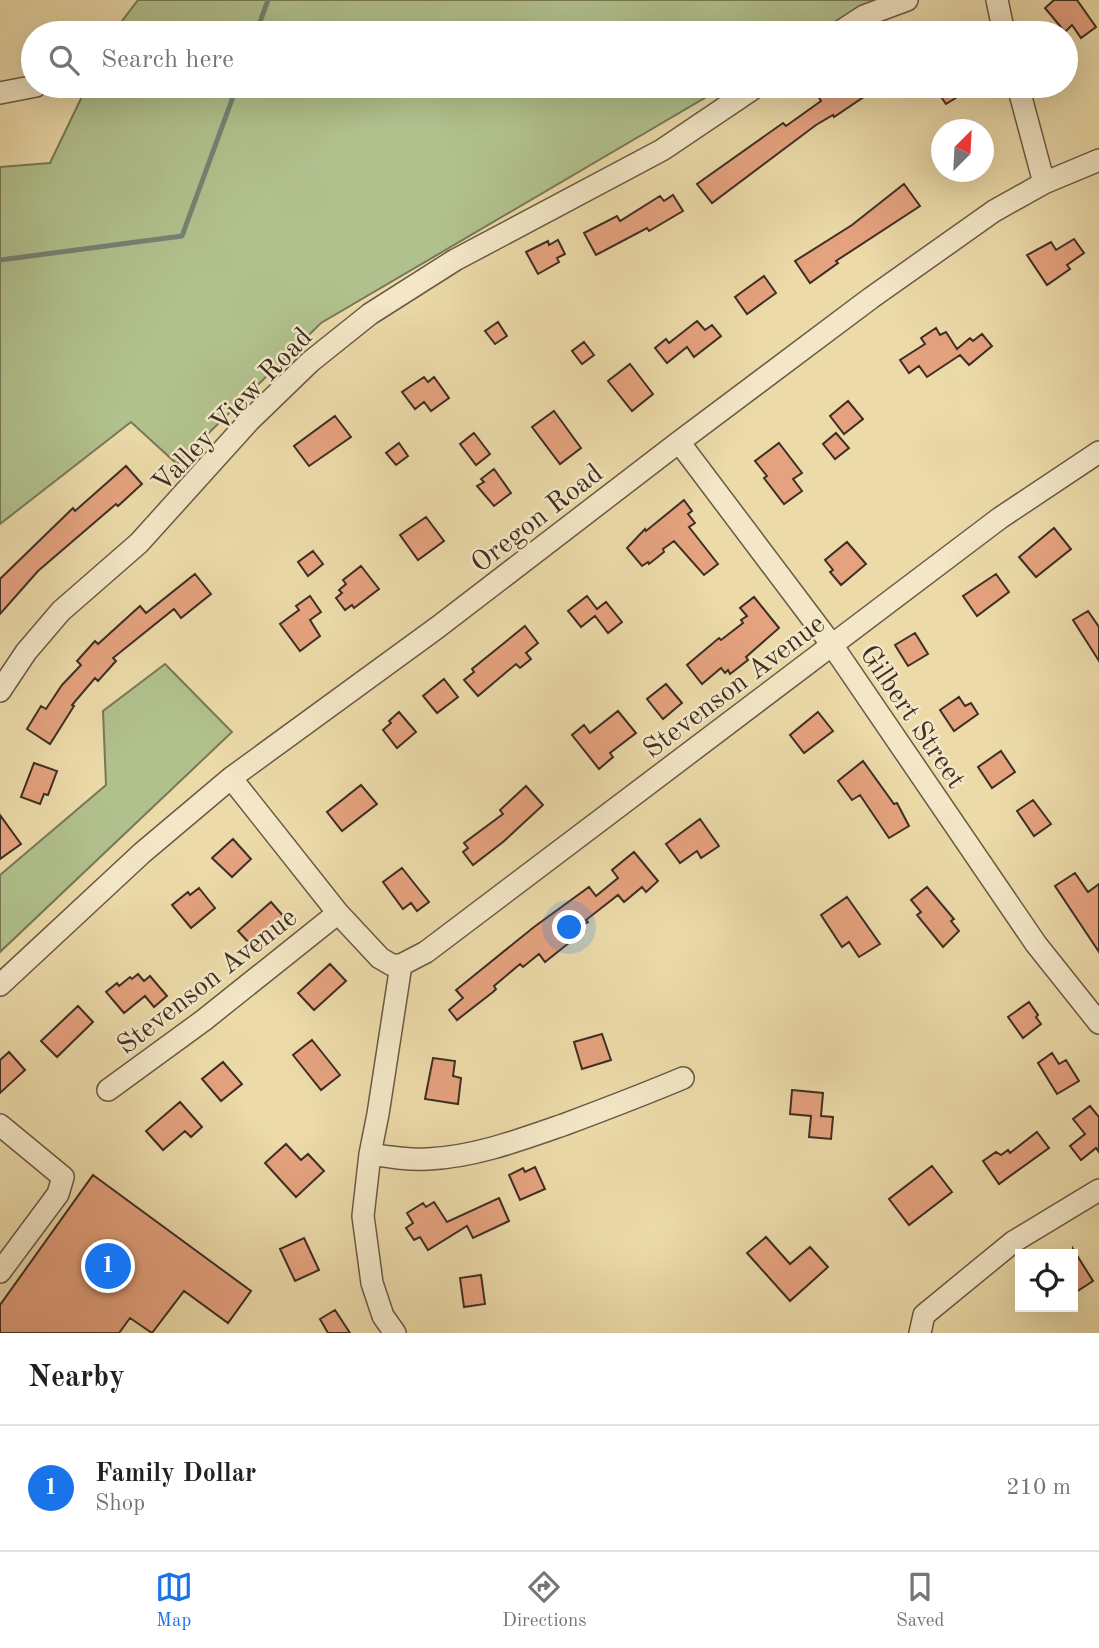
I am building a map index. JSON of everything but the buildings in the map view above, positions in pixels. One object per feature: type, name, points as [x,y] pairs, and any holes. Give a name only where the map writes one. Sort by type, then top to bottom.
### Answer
[{"type":"street","points":[[856,21],[907,0]]},
{"type":"street","points":[[998,0],[1002,21]]},
{"type":"street","points":[[0,93],[21,89]]},
{"type":"street","name":"Valley View Road","points":[[0,691],[26,652],[61,611],[139,543],[250,420],[310,362],[370,314],[455,260],[662,150],[739,98]]},
{"type":"street","points":[[1021,98],[1044,183]]},
{"type":"street","name":"Oregon Road","points":[[0,985],[142,853],[231,778],[439,627],[871,298],[994,211],[1044,183],[1099,160]]},
{"type":"street","name":"Gilbert Street","points":[[679,442],[832,645],[1036,944],[1099,1023]]},
{"type":"street","name":"Stevenson Avenue","points":[[401,965],[426,951],[1000,518],[1099,452]]},
{"type":"street","points":[[231,778],[338,913],[380,958],[392,965],[401,965],[379,1114],[370,1154],[363,1216],[372,1283],[383,1316],[395,1333]]},
{"type":"street","name":"Stevenson Avenue","points":[[108,1090],[204,1020],[338,913]]},
{"type":"street","points":[[370,1154],[401,1159],[429,1159],[466,1154],[541,1133],[683,1078]]},
{"type":"street","points":[[0,1125],[63,1177],[58,1194],[0,1272]]},
{"type":"street","points":[[922,1324],[1013,1241],[1099,1190]]},
{"type":"green space","points":[[138,0],[874,0],[837,21],[122,21]]},
{"type":"green space","points":[[81,98],[705,98],[321,323],[177,464],[131,422],[0,524],[0,167],[50,163]]},
{"type":"green space","points":[[165,664],[232,732],[0,952],[0,875],[106,785],[103,711]]},
{"type":"waterway","points":[[260,21],[268,0]]},
{"type":"waterway","points":[[0,260],[182,236],[233,98]]},
{"type":"place","name":"Family Dollar","points":[[108,1266]]}]
